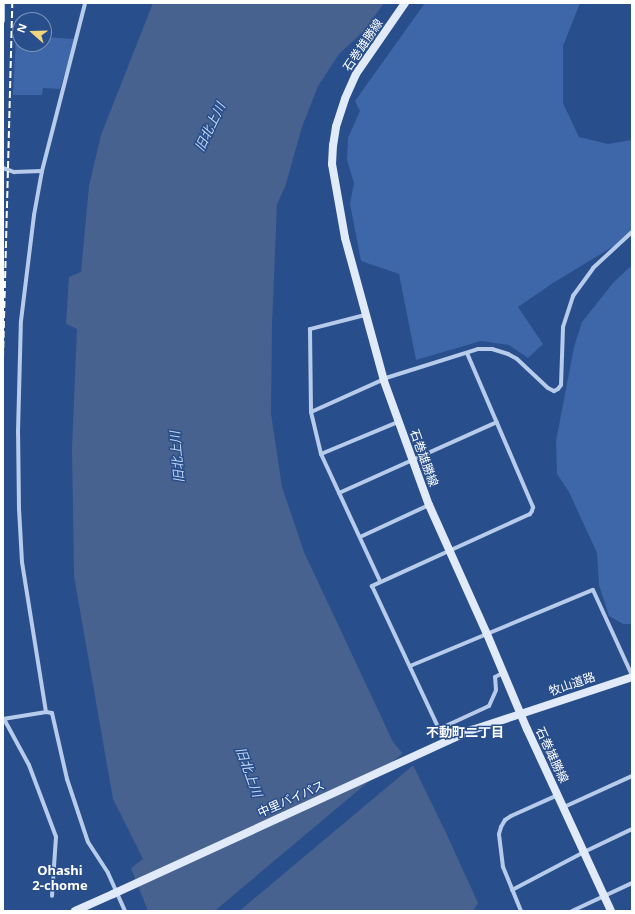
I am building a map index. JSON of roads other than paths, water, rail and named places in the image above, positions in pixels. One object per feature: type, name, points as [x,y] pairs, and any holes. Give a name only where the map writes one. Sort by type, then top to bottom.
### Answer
[{"type":"main road","name":"石巻雄勝線","points":[[405,3],[356,74],[340,113],[333,145],[332,164],[338,202],[365,315],[384,381],[412,462],[429,505],[487,634],[520,714],[564,807],[610,911]]},
{"type":"main road","name":"牧山道路","points":[[520,714],[632,676]]},
{"type":"main road","name":"中里バイパス","points":[[75,911],[472,730],[520,714]]},
{"type":"street","points":[[3,3],[3,21]]},
{"type":"street","points":[[46,712],[22,562],[18,470],[21,321],[34,215],[42,171],[85,3]]},
{"type":"street","points":[[3,168],[14,172],[42,171]]},
{"type":"street","points":[[311,412],[390,378],[478,349],[492,349],[508,354],[516,359],[548,388],[554,391],[558,389],[561,385],[563,327],[574,296],[594,268],[632,232]]},
{"type":"street","points":[[365,315],[310,329],[311,412],[321,454],[380,581]]},
{"type":"street","points":[[467,353],[533,507],[532,512],[372,586],[439,729],[489,706],[496,690],[495,677],[503,673]]},
{"type":"street","points":[[321,454],[398,422]]},
{"type":"street","points":[[339,493],[412,462],[497,422]]},
{"type":"street","points":[[360,537],[429,505]]},
{"type":"street","points":[[410,666],[593,590],[632,676]]},
{"type":"street","points":[[52,896],[56,837],[29,765],[4,719],[46,712],[52,713],[67,779],[88,842],[108,873],[125,911]]},
{"type":"street","points":[[564,807],[632,776]]},
{"type":"street","points":[[522,911],[503,867],[499,834],[505,820],[510,816],[558,795]]},
{"type":"street","points":[[512,890],[584,852],[632,829]]},
{"type":"street","points":[[572,911],[632,884]]},
{"type":"water","name":"旧北上川","points":[[153,3],[384,3],[365,30],[339,54],[318,86],[302,127],[285,187],[277,204],[272,326],[271,414],[282,487],[304,552],[393,742],[414,767],[447,835],[478,903],[473,911],[148,911],[131,868],[143,859],[113,799],[74,576],[72,449],[77,329],[66,324],[69,277],[81,272],[89,186],[101,135]]},
{"type":"railway","points":[[3,358],[12,3]]},
{"type":"district","name":"不動町二丁目","points":[[465,732]]},
{"type":"district","name":"Ohashi 2-chome","points":[[60,878]]}]
